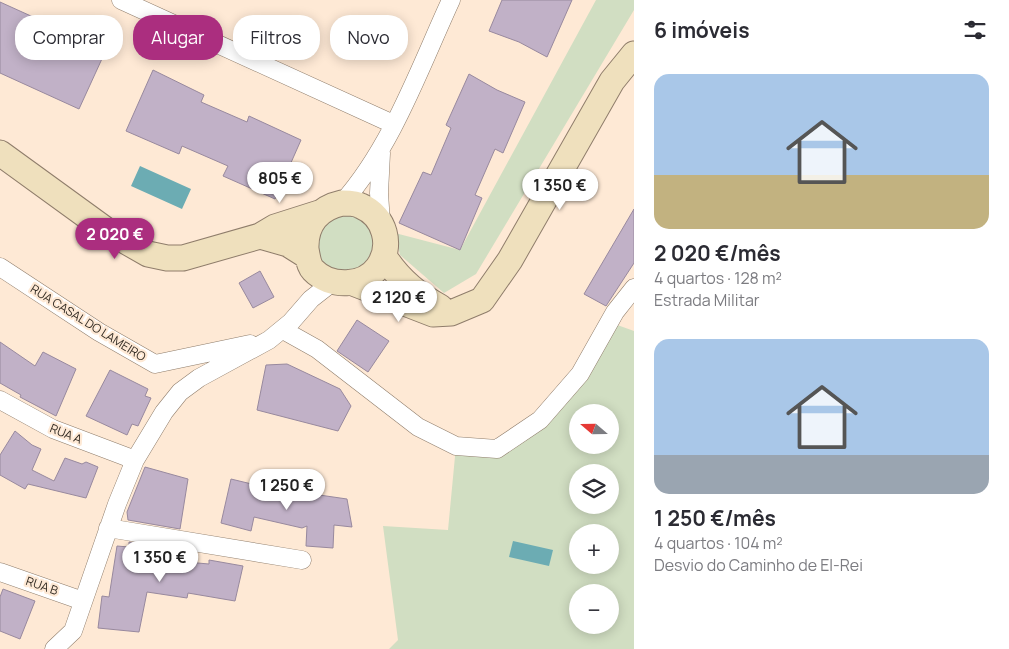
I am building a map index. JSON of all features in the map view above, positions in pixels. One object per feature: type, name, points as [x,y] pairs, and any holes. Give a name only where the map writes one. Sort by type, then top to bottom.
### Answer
[{"type":"street","points":[[121,0],[393,124]]},
{"type":"street","points":[[342,203],[357,186],[383,145],[451,0]]},
{"type":"street","points":[[260,236],[288,244],[327,272],[433,314],[451,313],[482,300],[490,292],[612,81],[634,54]]},
{"type":"street","points":[[319,213],[310,223],[306,239],[327,272],[365,278],[376,270],[384,256],[386,246],[381,223],[379,177],[383,145]]},
{"type":"street","points":[[0,153],[106,230],[148,254],[166,258],[183,258],[260,236],[275,227],[319,213],[332,205],[342,203],[360,205],[372,212],[381,223]]},
{"type":"street","points":[[384,256],[390,266],[419,294],[451,313]]},
{"type":"street","name":"RUA CASAL DO LAMEIRO","points":[[0,267],[99,332],[155,364],[269,340]]},
{"type":"street","points":[[54,649],[73,631],[108,528],[135,460],[164,412],[180,392],[199,378],[269,340],[287,326],[327,272]]},
{"type":"street","points":[[287,326],[418,427],[456,446],[497,449],[540,420],[580,374],[615,312],[634,288]]},
{"type":"street","name":"RUA A","points":[[0,400],[53,429],[135,460]]},
{"type":"street","points":[[108,528],[302,560]]},
{"type":"street","name":"RUA B","points":[[0,572],[83,601]]},
{"type":"green space","points":[[596,0],[634,0],[634,10],[476,274],[444,293],[400,255],[395,233],[460,250]]},
{"type":"green space","points":[[344,213],[355,215],[368,226],[373,242],[371,253],[360,266],[344,271],[333,269],[320,258],[315,242],[317,231],[328,218]]},
{"type":"green space","points":[[609,322],[634,331],[634,649],[389,649],[398,640],[383,526],[448,530],[456,446],[497,449],[540,420]]},
{"type":"water","points":[[140,166],[191,189],[182,209],[131,186]]},
{"type":"water","points":[[513,541],[553,550],[549,566],[509,557]]},
{"type":"building","points":[[502,0],[572,0],[547,57],[519,42],[489,31]]},
{"type":"building","points":[[0,2],[29,15],[15,15],[15,60],[101,60],[79,109],[0,73]]},
{"type":"building","points":[[153,70],[204,95],[201,102],[247,122],[249,116],[301,140],[275,199],[223,176],[228,166],[182,146],[179,154],[126,131]]},
{"type":"building","points":[[469,74],[497,90],[525,102],[503,153],[495,149],[475,195],[482,198],[460,250],[399,223],[423,172],[431,175],[451,128],[446,125]]},
{"type":"building","points":[[634,209],[634,263],[606,306],[584,294]]},
{"type":"building","points":[[260,271],[274,297],[253,308],[239,283]]},
{"type":"building","points":[[357,320],[389,341],[368,372],[337,351]]},
{"type":"building","points":[[0,342],[35,366],[43,352],[76,369],[56,416],[20,397],[21,395],[0,383]]},
{"type":"building","points":[[287,364],[340,389],[351,406],[338,431],[257,410],[266,365]]},
{"type":"building","points":[[110,370],[148,389],[145,396],[151,398],[138,426],[132,424],[127,435],[86,416]]},
{"type":"building","points":[[15,431],[32,445],[41,449],[32,470],[54,481],[65,458],[82,464],[86,462],[98,467],[86,498],[28,484],[25,489],[0,475],[0,455]]},
{"type":"building","points":[[145,467],[188,479],[180,529],[128,520],[127,512]]},
{"type":"building","points":[[231,479],[264,487],[347,499],[352,527],[334,525],[333,548],[306,546],[307,526],[302,528],[254,517],[251,531],[221,523]]},
{"type":"building","points":[[129,542],[176,550],[175,561],[209,564],[209,560],[243,566],[235,601],[188,593],[187,598],[147,592],[139,632],[98,628],[102,596],[109,597],[117,546],[129,547]]},
{"type":"building","points":[[3,589],[35,601],[20,639],[0,631],[0,597]]}]
